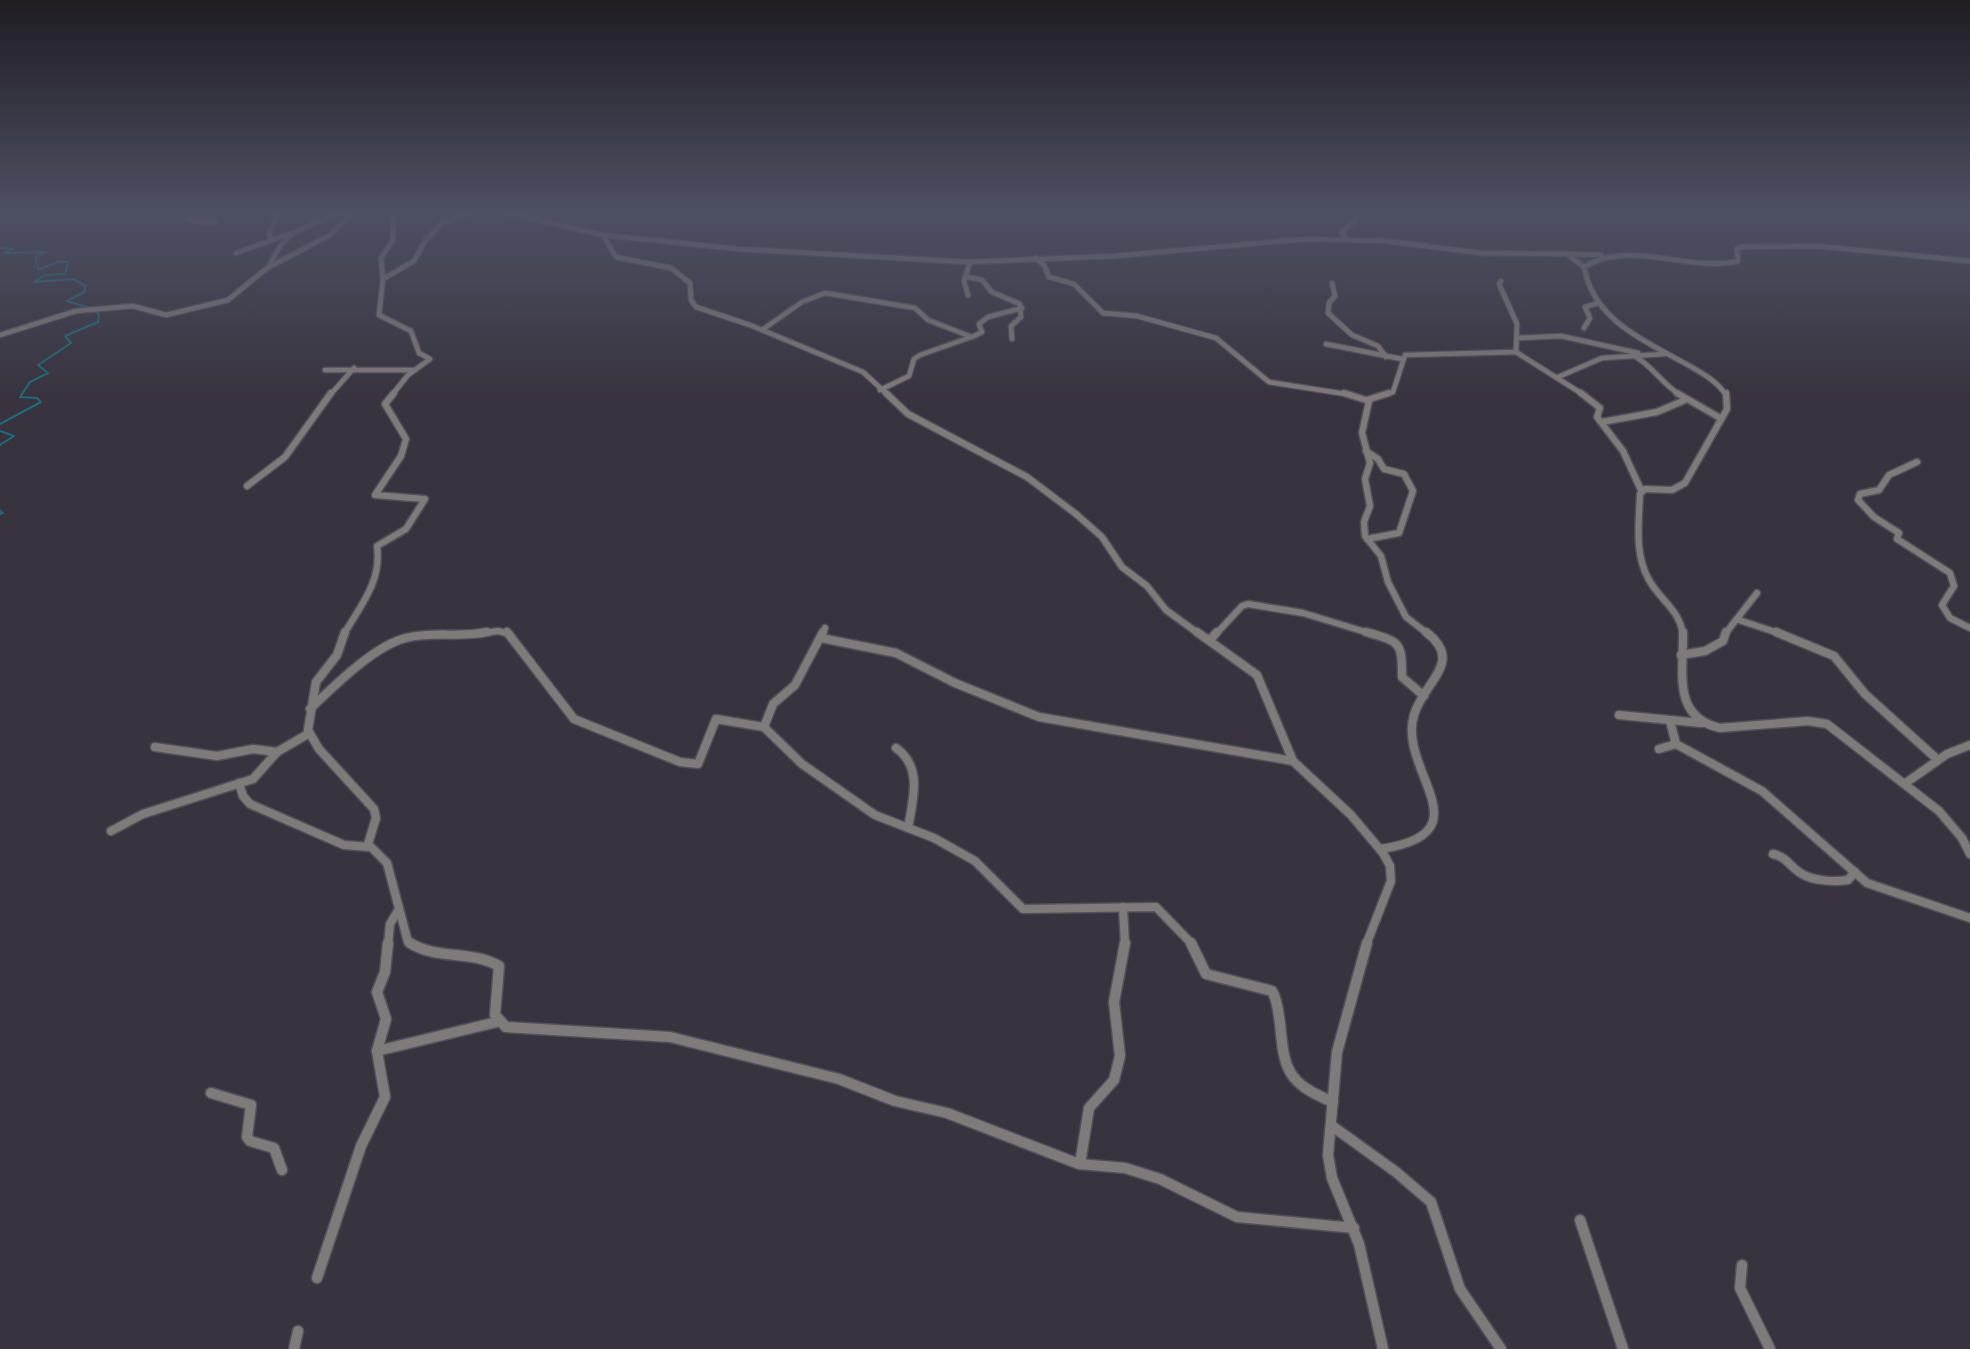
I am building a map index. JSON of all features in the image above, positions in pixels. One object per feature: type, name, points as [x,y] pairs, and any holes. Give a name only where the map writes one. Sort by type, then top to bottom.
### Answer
[{"type":"street","points":[[0,335],[76,311],[133,306],[162,315],[203,309],[233,298],[263,273]]},
{"type":"street","points":[[369,847],[368,840],[376,818],[374,809],[309,733],[309,711],[316,682],[337,655],[344,634],[369,596],[378,572],[377,545],[406,529],[425,499],[374,495],[404,452],[406,442],[405,432],[385,404],[415,370],[430,359],[419,353],[411,331],[379,315],[382,273]]},
{"type":"street","points":[[383,279],[393,273]]},
{"type":"street","points":[[678,273],[690,283],[691,300],[696,307],[762,330],[863,372],[911,416],[961,440],[1034,482],[1102,537],[1122,566],[1146,586],[1167,610],[1260,679],[1293,761],[1350,815],[1381,849],[1390,866],[1391,881],[1384,906],[1368,940],[1337,1052],[1328,1163],[1354,1228],[1383,1349]]},
{"type":"street","points":[[968,273],[964,283],[968,295]]},
{"type":"street","points":[[1047,273],[1049,277],[1074,284],[1105,314],[1137,316],[1211,336],[1270,382],[1350,394],[1367,400],[1393,392],[1402,359]]},
{"type":"street","points":[[1585,273],[1588,288],[1618,324],[1706,374],[1724,390],[1728,407],[1685,483],[1672,490],[1641,490]]},
{"type":"street","points":[[967,277],[982,280],[989,290],[1018,302],[1022,308],[1021,317],[1011,326],[1012,339]]},
{"type":"street","points":[[1501,281],[1499,284],[1504,298],[1512,306],[1517,319],[1516,352]]},
{"type":"street","points":[[1332,283],[1335,295],[1329,304],[1328,313],[1350,334],[1378,346],[1386,356]]},
{"type":"street","points":[[762,330],[802,302],[825,293],[915,308],[928,320],[972,337]]},
{"type":"street","points":[[1584,328],[1590,318],[1585,307],[1598,303]]},
{"type":"street","points":[[880,390],[911,376],[915,368],[914,359],[921,354],[982,332],[979,324],[984,319],[1022,308]]},
{"type":"street","points":[[1518,338],[1541,335],[1635,354],[1651,365],[1671,389],[1685,400],[1720,418]]},
{"type":"street","points":[[1326,344],[1402,359],[1410,354],[1516,352],[1593,402],[1600,410],[1596,416],[1626,453],[1628,464],[1641,490],[1638,547],[1651,584],[1680,620],[1680,672],[1688,706],[1701,723]]},
{"type":"street","points":[[1609,347],[1616,356]]},
{"type":"street","points":[[1558,377],[1600,359],[1635,354],[1671,355]]},
{"type":"street","points":[[247,486],[285,457],[339,382],[354,368]]},
{"type":"street","points":[[325,370],[415,370]]},
{"type":"street","points":[[1367,400],[1370,405],[1364,417],[1362,435],[1371,461],[1371,471],[1365,479],[1370,506],[1363,526],[1367,539],[1381,556],[1388,582],[1406,617],[1435,639],[1444,651],[1441,667],[1414,712],[1413,739],[1436,806],[1436,815],[1424,835],[1415,842],[1381,849]]},
{"type":"street","points":[[1602,422],[1651,414],[1685,400]]},
{"type":"street","points":[[1366,451],[1378,459],[1384,469],[1404,474],[1413,491],[1399,533],[1367,539]]},
{"type":"street","points":[[1917,461],[1889,475],[1879,490],[1860,494],[1858,500],[1874,517],[1899,533],[1900,542],[1950,573],[1954,586],[1942,605],[1950,618],[1970,628]]},
{"type":"street","points":[[1681,655],[1712,649],[1723,641],[1727,628],[1739,620],[1748,600],[1757,593]]},
{"type":"street","points":[[1210,640],[1242,606],[1248,604],[1329,620],[1396,641],[1402,650],[1402,677],[1424,696]]},
{"type":"street","points":[[1739,620],[1791,636],[1834,656],[1865,694],[1938,760]]},
{"type":"street","points":[[764,727],[773,704],[795,685],[825,628]]},
{"type":"street","points":[[309,711],[331,687],[398,640],[439,634],[461,637],[505,632],[510,633],[516,647],[574,719],[680,762],[698,764],[716,719],[730,719],[764,727],[814,774],[875,815],[944,842],[975,861],[1023,909],[1156,906],[1195,947],[1206,974],[1272,990],[1277,1003],[1289,1076],[1302,1089],[1333,1102]]},
{"type":"street","points":[[821,638],[897,653],[955,683],[1039,718],[1293,761]]},
{"type":"street","points":[[1619,715],[1724,727],[1821,722],[1907,782],[1955,828],[1970,854]]},
{"type":"street","points":[[1670,721],[1676,744]]},
{"type":"street","points":[[111,831],[137,816],[260,774],[276,752],[309,733]]},
{"type":"street","points":[[1659,749],[1676,744],[1762,791],[1872,886],[1970,918]]},
{"type":"street","points":[[1907,782],[1938,760],[1970,745]]},
{"type":"street","points":[[155,747],[217,756],[263,749],[276,752]]},
{"type":"street","points":[[896,748],[906,754],[914,770],[908,828]]},
{"type":"street","points":[[239,783],[243,796],[250,804],[344,845],[369,847],[387,863],[408,942],[414,948],[475,956],[499,966],[502,975],[493,1012],[497,1022],[506,1027],[657,1034],[823,1074],[895,1101],[947,1113],[1080,1164],[1125,1168],[1160,1179],[1237,1217],[1354,1228]]},
{"type":"street","points":[[1773,854],[1783,856],[1802,874],[1834,882],[1848,880],[1855,872]]},
{"type":"street","points":[[1080,1164],[1089,1108],[1114,1080],[1119,1064],[1114,1002],[1125,946],[1123,907]]},
{"type":"street","points":[[317,1278],[361,1146],[385,1097],[377,1051],[386,1019],[377,992],[385,972],[390,924],[399,909]]},
{"type":"street","points":[[377,1051],[497,1022]]},
{"type":"street","points":[[211,1093],[251,1105],[247,1137],[250,1141],[274,1148],[282,1170]]},
{"type":"street","points":[[1332,1126],[1403,1177],[1431,1202],[1460,1289],[1500,1349]]},
{"type":"street","points":[[1580,1220],[1623,1349]]},
{"type":"street","points":[[1742,1265],[1740,1288],[1770,1349]]},
{"type":"street","points":[[294,1349],[298,1331]]},
{"type":"waterway","points":[[65,273],[45,275],[34,282],[73,279],[86,286],[84,292],[67,301],[90,308]]},
{"type":"waterway","points":[[0,424],[41,402],[37,398],[20,397],[30,382],[48,373],[38,365],[71,343],[65,336],[98,322],[99,315],[95,311]]},
{"type":"waterway","points":[[0,431],[14,436],[0,445]]},
{"type":"waterway","points":[[0,511],[3,513],[0,514]]}]
